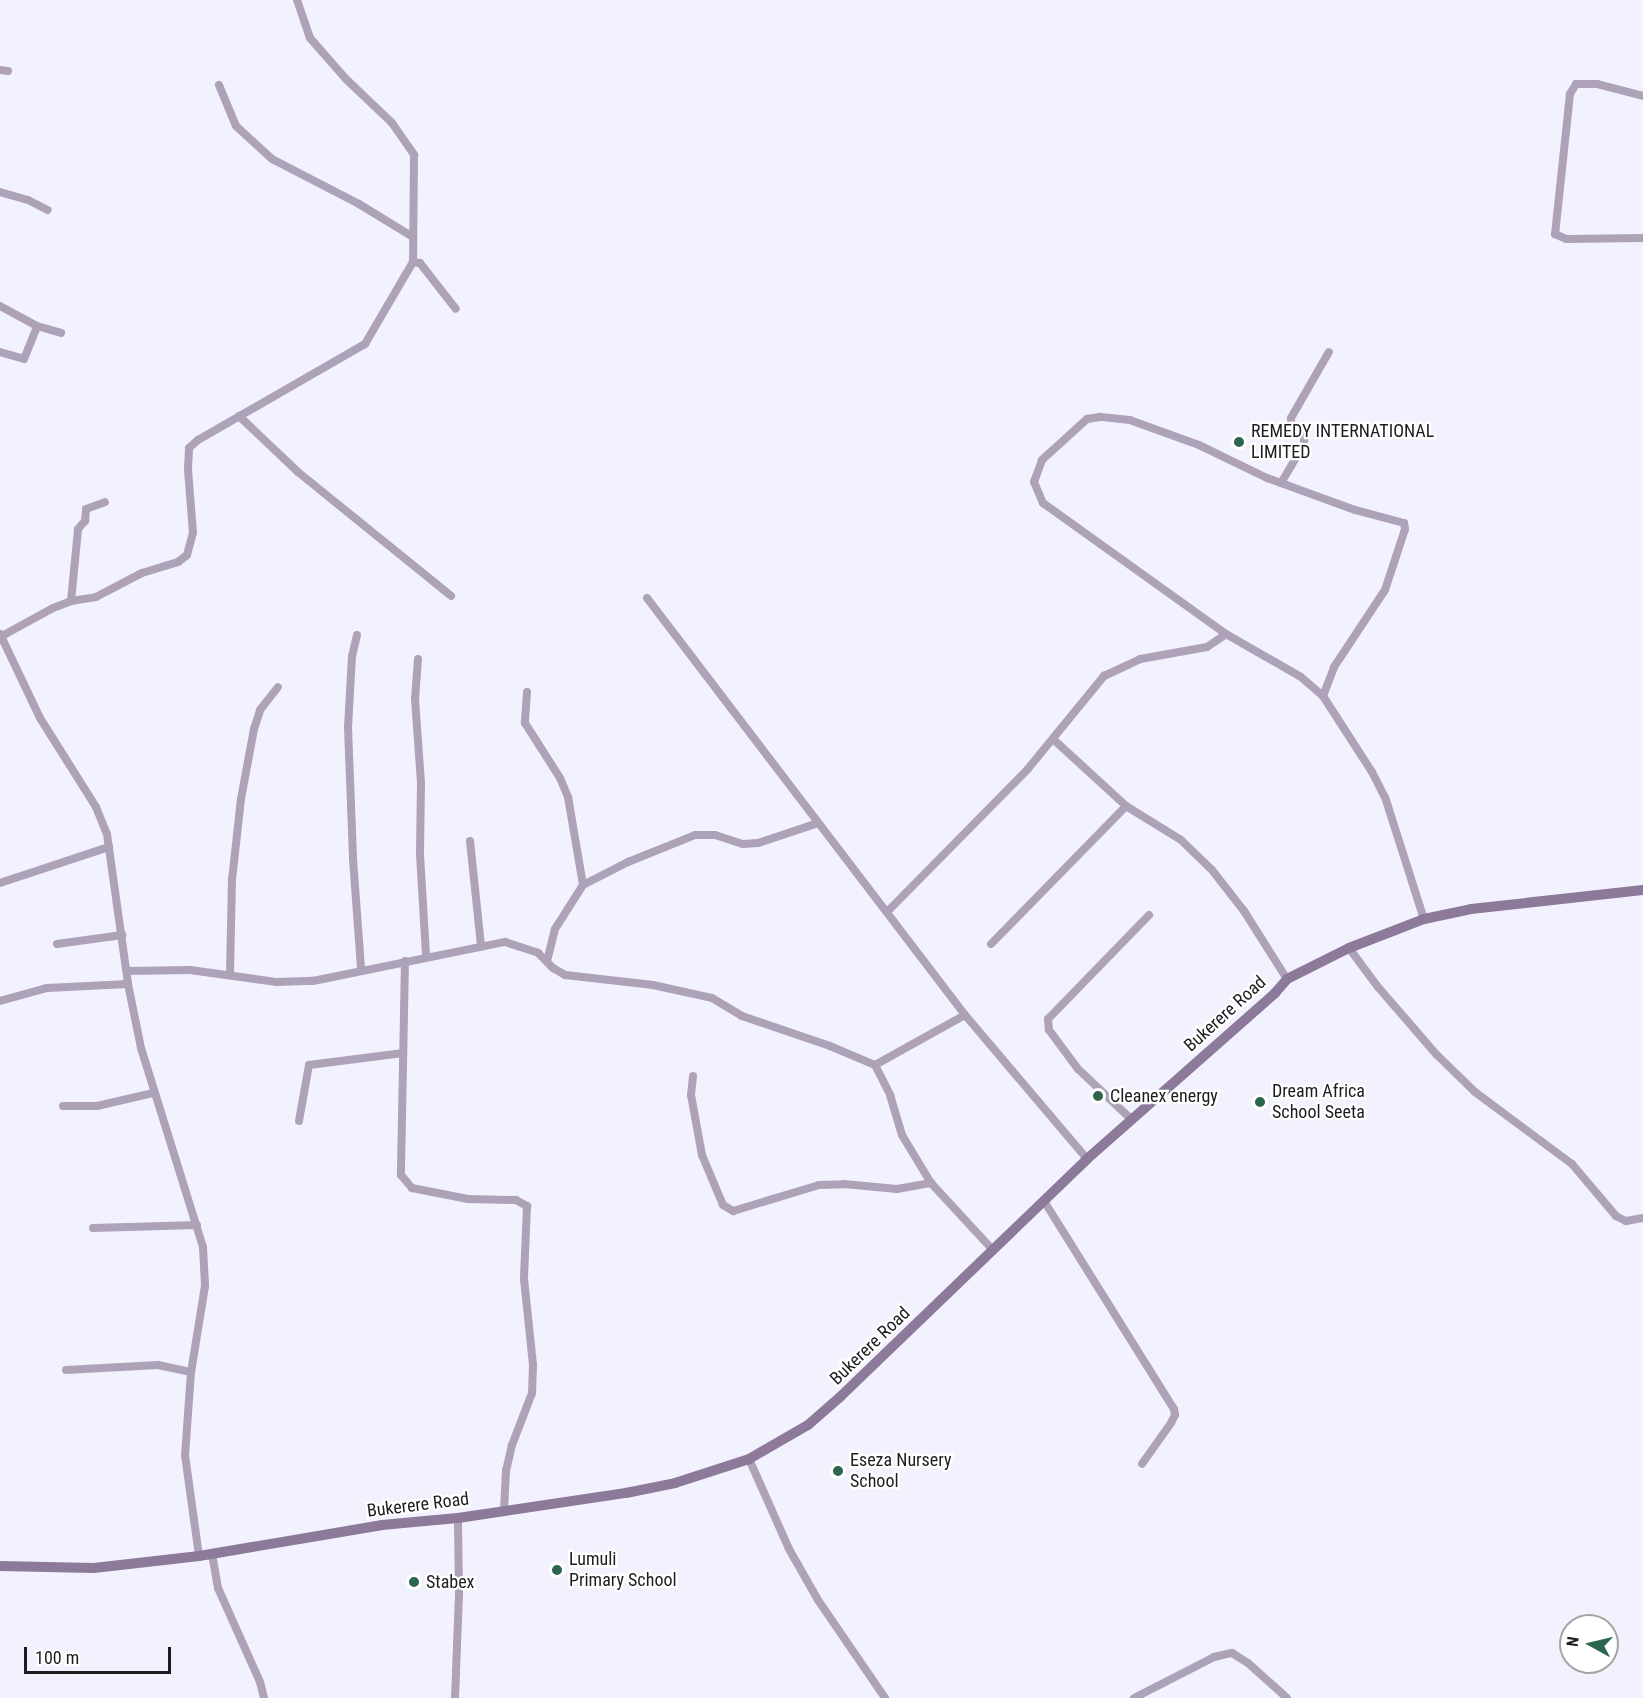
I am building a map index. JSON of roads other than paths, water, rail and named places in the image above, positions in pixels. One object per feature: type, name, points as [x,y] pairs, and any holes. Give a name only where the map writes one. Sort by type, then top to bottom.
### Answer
[{"type":"main road","name":"Bukerere Road","points":[[0,1566],[94,1568],[199,1556],[382,1525],[458,1518],[675,1483],[749,1459],[800,1430],[824,1411],[891,1351],[992,1249],[1087,1159],[1228,1032],[1275,993],[1287,979],[1349,948],[1424,919],[1471,909],[1643,890]]},
{"type":"street","points":[[199,1556],[185,1455],[191,1372],[205,1286],[203,1247],[153,1093],[128,984],[107,834],[96,807],[40,718],[0,636],[71,601],[96,597],[142,573],[178,562],[188,555],[194,532],[188,450],[198,440],[365,344],[413,262],[414,155],[392,123],[346,79],[310,38],[297,0]]},
{"type":"street","points":[[1643,96],[1597,84],[1576,84],[1570,94],[1555,234],[1566,239],[1643,238]]},
{"type":"street","points":[[219,85],[236,126],[272,159],[359,204],[413,237]]},
{"type":"street","points":[[0,192],[28,200],[48,210]]},
{"type":"street","points":[[413,262],[420,263],[456,309]]},
{"type":"street","points":[[0,306],[37,326],[61,333]]},
{"type":"street","points":[[0,352],[24,359],[37,326]]},
{"type":"street","points":[[1281,483],[1303,446],[1305,436],[1291,423],[1291,418],[1329,352]]},
{"type":"street","points":[[239,416],[298,472],[451,596]]},
{"type":"street","points":[[1323,696],[1334,667],[1385,590],[1405,526],[1401,522],[1355,510],[1281,483],[1199,445],[1146,425],[1100,417],[1087,419],[1076,426],[1042,460],[1035,472],[1035,490],[1043,503],[1226,634],[1301,677],[1323,696],[1372,772],[1384,797],[1424,919]]},
{"type":"street","points":[[71,601],[78,529],[85,521],[86,508],[105,502]]},
{"type":"street","points":[[647,598],[888,911],[965,1015],[1087,1159]]},
{"type":"street","points":[[888,911],[1027,770],[1104,676],[1140,659],[1207,646],[1226,634]]},
{"type":"street","points":[[357,635],[352,656],[348,727],[353,860],[362,969]]},
{"type":"street","points":[[418,659],[415,699],[421,783],[420,854],[426,956]]},
{"type":"street","points":[[230,974],[232,880],[241,799],[260,710],[278,687]]},
{"type":"street","points":[[527,692],[525,723],[560,778],[568,797],[583,885]]},
{"type":"street","points":[[1053,739],[1126,806],[1181,840],[1212,870],[1244,911],[1287,979]]},
{"type":"street","points":[[992,944],[1126,806]]},
{"type":"street","points":[[547,961],[555,929],[583,885],[628,862],[695,835],[715,835],[743,844],[758,843],[818,823]]},
{"type":"street","points":[[470,841],[481,946]]},
{"type":"street","points":[[0,884],[109,847]]},
{"type":"street","points":[[1132,1120],[1078,1069],[1047,1025],[1054,1012],[1149,915]]},
{"type":"street","points":[[57,944],[122,935]]},
{"type":"street","points":[[127,972],[190,970],[295,983],[505,942],[531,949],[565,975],[653,985],[712,998],[742,1016],[830,1046],[875,1065],[890,1095],[902,1135],[931,1183],[992,1249]]},
{"type":"street","points":[[1349,948],[1378,987],[1436,1054],[1475,1092],[1560,1154],[1616,1216],[1626,1221],[1643,1218]]},
{"type":"street","points":[[405,961],[401,1175],[412,1188],[468,1199],[516,1200],[527,1206],[524,1279],[533,1365],[532,1393],[512,1445],[506,1470],[504,1511]]},
{"type":"street","points":[[0,1001],[47,988],[128,984]]},
{"type":"street","points":[[875,1065],[965,1015]]},
{"type":"street","points":[[299,1121],[309,1065],[404,1053]]},
{"type":"street","points":[[693,1076],[691,1095],[702,1155],[723,1204],[733,1211],[819,1185],[844,1184],[897,1189],[931,1183]]},
{"type":"street","points":[[63,1106],[96,1106],[153,1093]]},
{"type":"street","points":[[1044,1201],[1174,1409],[1175,1415],[1171,1423],[1142,1464]]},
{"type":"street","points":[[93,1228],[196,1225]]},
{"type":"street","points":[[66,1370],[158,1365],[191,1372]]},
{"type":"street","points":[[749,1459],[795,1560],[818,1600],[885,1698]]},
{"type":"street","points":[[455,1698],[459,1582],[458,1518]]},
{"type":"street","points":[[212,1554],[218,1588],[260,1682],[264,1698]]},
{"type":"street","points":[[1134,1698],[1214,1657],[1232,1653],[1248,1663],[1287,1698]]},
{"type":"place","name":"REMEDY INTERNATIONAL LIMITED","points":[[1239,442]]},
{"type":"place","name":"Cleanex energy","points":[[1098,1096]]},
{"type":"place","name":"Dream Africa School Seeta","points":[[1260,1102]]},
{"type":"place","name":"Eseza Nursery School","points":[[838,1471]]},
{"type":"place","name":"Lumuli Primary School","points":[[557,1570]]},
{"type":"place","name":"Stabex","points":[[414,1582]]}]
